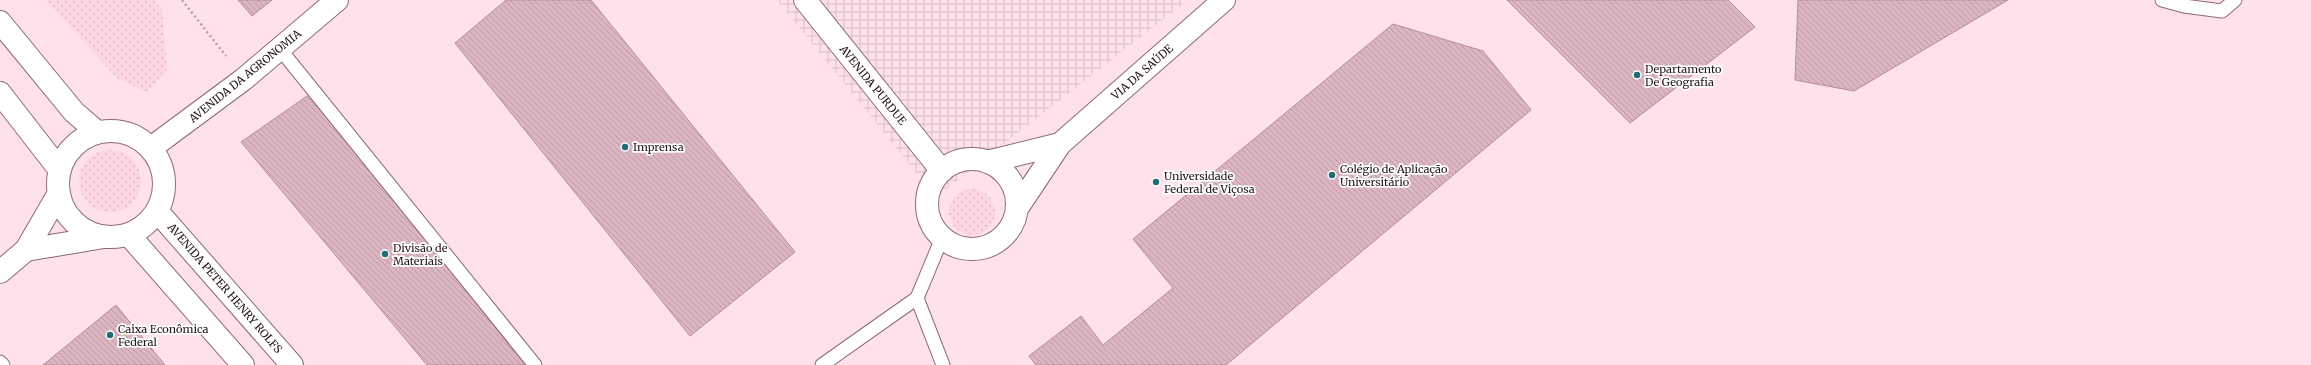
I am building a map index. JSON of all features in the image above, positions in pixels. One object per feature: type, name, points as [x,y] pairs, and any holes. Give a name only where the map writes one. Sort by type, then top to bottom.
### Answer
[{"type":"street","name":"AVENIDA DA AGRONOMIA","points":[[151,148],[244,79],[337,0]]},
{"type":"street","name":"AVENIDA PURDUE","points":[[805,0],[942,170]]},
{"type":"street","name":"VIA DA SAÚDE","points":[[1018,206],[1060,144],[1224,0]]},
{"type":"street","points":[[0,22],[74,112],[97,132]]},
{"type":"street","points":[[0,93],[59,169]]},
{"type":"street","points":[[26,250],[128,234],[150,221],[157,211],[164,195],[164,178],[160,162],[151,148],[139,138],[126,132],[111,130],[97,132],[80,140],[67,153],[59,169],[59,193],[64,208],[74,222],[87,231],[104,237]]},
{"type":"street","name":"VIA DA SAÚDE","points":[[987,162],[1060,144]]},
{"type":"street","points":[[963,160],[987,162],[1000,169],[1010,179],[1016,192],[1018,206],[1015,221],[1007,234],[996,243],[983,248],[968,250],[954,246],[942,238],[933,228],[927,204],[928,192],[933,180],[942,170],[963,160]]},
{"type":"street","points":[[0,272],[26,250],[59,193]]},
{"type":"street","name":"AVENIDA PETER HENRY ROLFS","points":[[157,211],[292,365]]},
{"type":"street","points":[[128,234],[243,365]]},
{"type":"lane","points":[[2162,0],[2184,6],[2222,11],[2235,0]]},
{"type":"lane","points":[[280,49],[535,365]]},
{"type":"lane","points":[[822,365],[917,298],[942,238]]},
{"type":"lane","points":[[917,298],[943,365]]},
{"type":"lane","points":[[0,362],[3,365]]},
{"type":"path","points":[[182,0],[244,79]]},
{"type":"shaded area","name":"Universidade Federal de Viçosa","points":[[0,0],[2311,0],[2311,365],[0,365]]},
{"type":"shaded area","points":[[46,0],[154,0],[162,10],[167,69],[147,92],[117,78]]},
{"type":"shaded area","points":[[777,0],[1188,0],[936,197]]},
{"type":"shaded area","points":[[104,150],[116,150],[132,159],[139,169],[141,181],[139,193],[132,203],[116,212],[104,212],[93,207],[84,198],[79,187],[79,175],[84,164],[93,155]]},
{"type":"shaded area","points":[[977,189],[989,195],[994,203],[994,221],[989,229],[981,234],[967,235],[955,229],[950,221],[949,207],[955,195],[963,190]]},
{"type":"building","points":[[238,0],[272,0],[252,16]]},
{"type":"building","name":"Imprensa","points":[[506,0],[591,0],[795,252],[690,336],[455,43]]},
{"type":"building","name":"Departamento De Geografia","points":[[1507,0],[1728,0],[1755,27],[1630,123]]},
{"type":"building","points":[[1798,0],[2008,0],[1854,91],[1795,80]]},
{"type":"building","name":"Colégio de Aplicação Universitário","points":[[1393,24],[1483,51],[1531,110],[1226,365],[1036,365],[1029,356],[1081,316],[1103,345],[1173,288],[1133,239]]},
{"type":"building","name":"Divisão de Materiais","points":[[310,94],[525,365],[427,365],[241,142]]},
{"type":"building","name":"Caixa Econômica Federal","points":[[116,305],[165,365],[43,365]]},
{"type":"place","name":"Departamento De Geografia","points":[[1637,75]]},
{"type":"place","name":"Imprensa","points":[[625,147]]},
{"type":"place","name":"Colégio de Aplicação Universitário","points":[[1332,175]]},
{"type":"place","name":"Universidade Federal de Viçosa","points":[[1156,182]]},
{"type":"place","name":"Divisão de Materiais","points":[[385,254]]},
{"type":"place","name":"Caixa Econômica Federal","points":[[110,335]]}]
